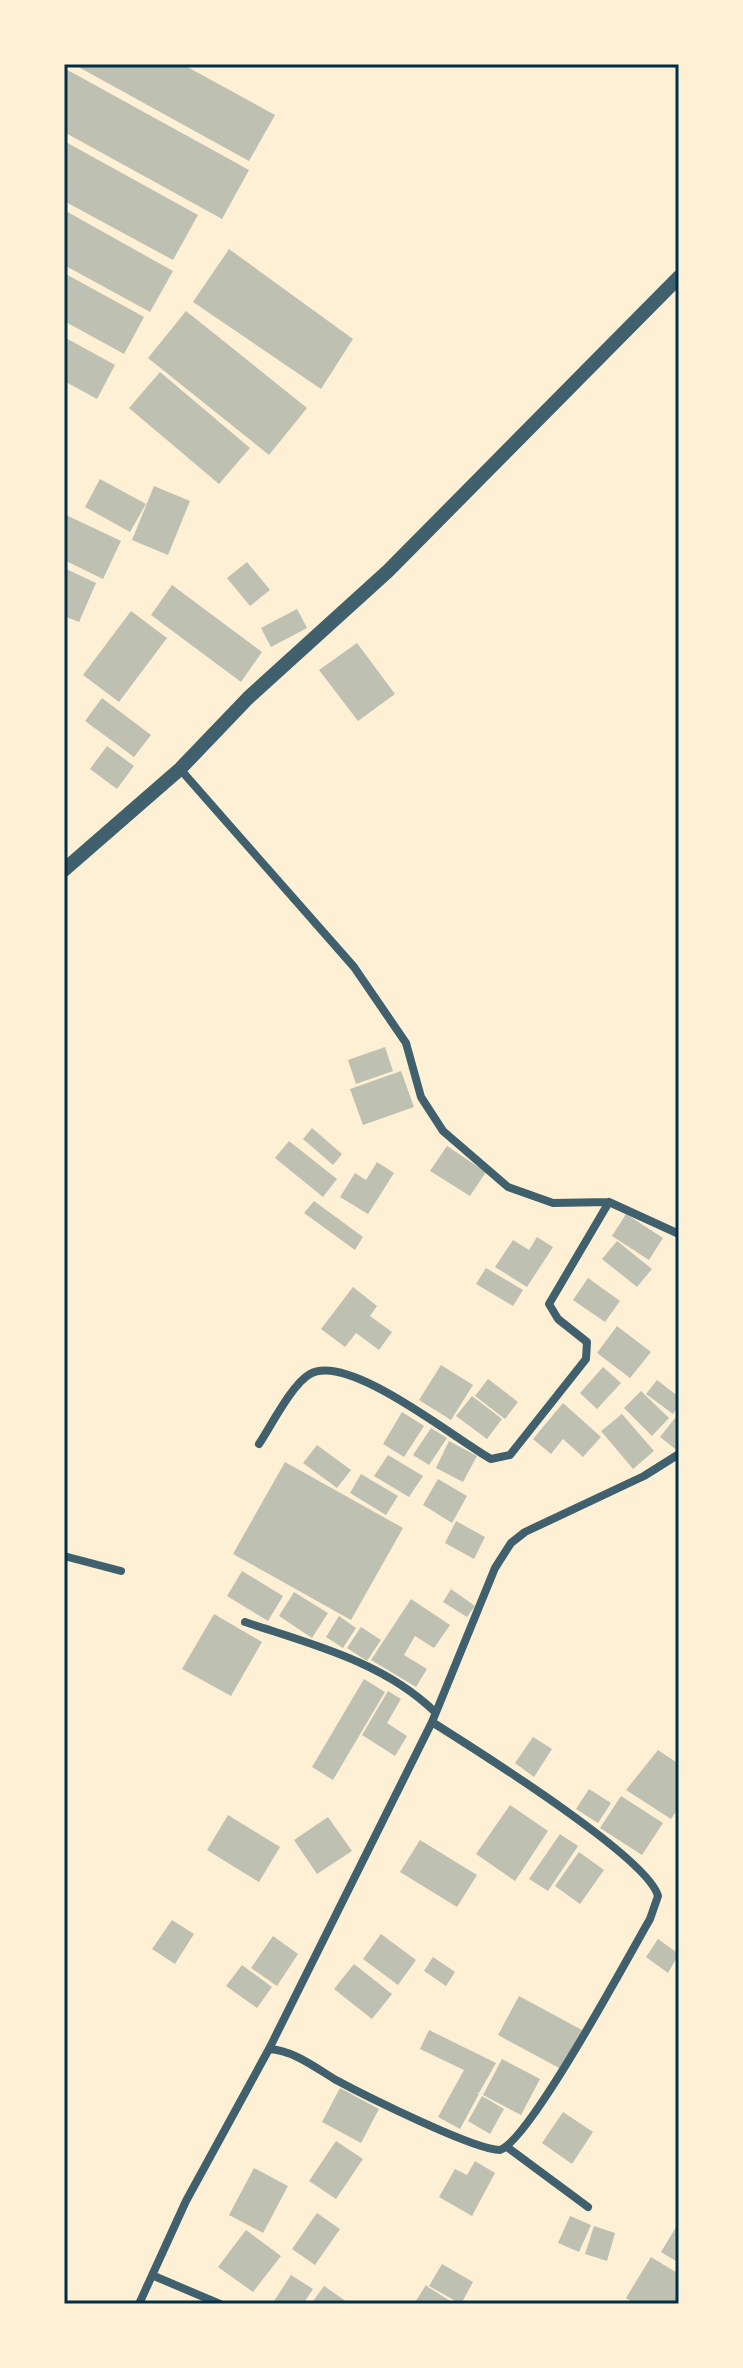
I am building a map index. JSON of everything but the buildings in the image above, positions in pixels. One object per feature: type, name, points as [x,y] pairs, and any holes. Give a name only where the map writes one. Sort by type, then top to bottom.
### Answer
[{"type":"street","points":[[64,870],[180,769],[248,698],[388,571],[679,277]]},
{"type":"street","points":[[180,769],[354,967],[406,1043],[421,1097],[443,1131],[508,1187],[553,1203],[609,1202],[679,1234]]},
{"type":"street","points":[[259,1444],[301,1381],[312,1372],[331,1369],[394,1397],[491,1459],[510,1455],[586,1359],[587,1342],[558,1319],[549,1304],[609,1202]]},
{"type":"street","points":[[139,2304],[186,2201],[269,2049],[432,1722],[495,1568],[511,1543],[525,1532],[633,1481],[679,1454]]},
{"type":"street","points":[[64,1556],[121,1571]]},
{"type":"street","points":[[245,1622],[345,1655],[418,1695],[435,1712]]},
{"type":"street","points":[[269,2049],[291,2055],[342,2083],[472,2143],[491,2150],[507,2147],[568,2062],[650,1919],[658,1896],[645,1874],[577,1820],[432,1722]]},
{"type":"street","points":[[507,2147],[588,2207]]},
{"type":"street","points":[[154,2276],[220,2304]]}]
